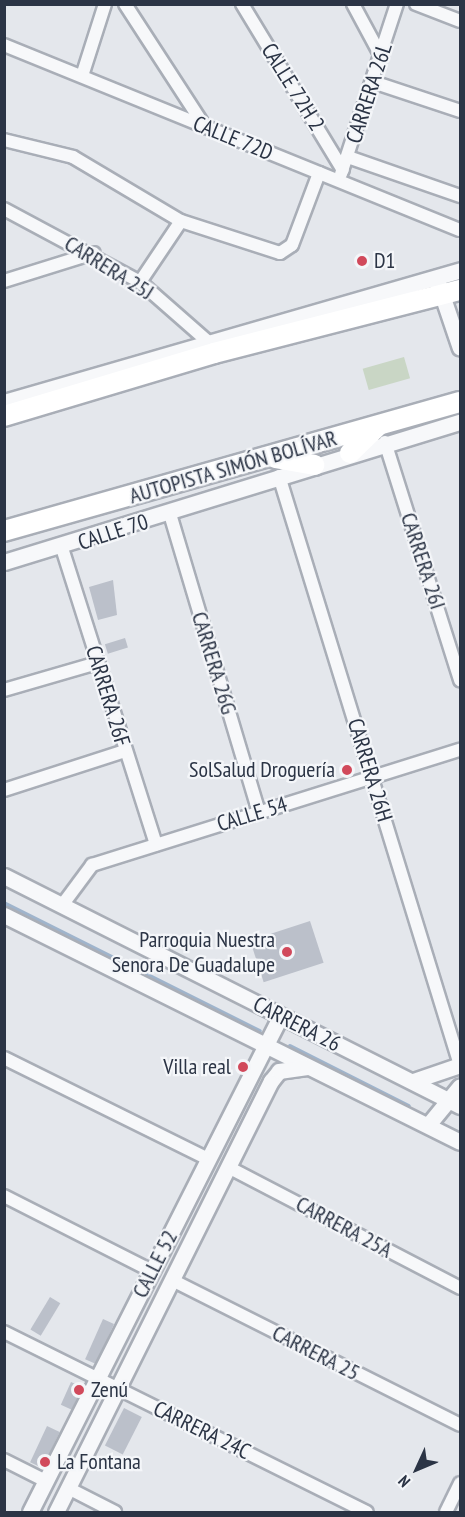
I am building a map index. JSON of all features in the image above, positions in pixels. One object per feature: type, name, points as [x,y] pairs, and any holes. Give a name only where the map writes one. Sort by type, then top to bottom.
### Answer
[{"type":"highway","points":[[4,416],[80,387],[447,287]]},
{"type":"highway","name":"AUTOPISTA SIMÓN BOLÍVAR","points":[[4,531],[269,457],[383,433],[460,402]]},
{"type":"highway","points":[[350,453],[383,433]]},
{"type":"highway","points":[[269,457],[314,465]]},
{"type":"street","points":[[82,76],[105,4]]},
{"type":"street","points":[[125,4],[205,126]]},
{"type":"street","name":"CALLE 72H 2","points":[[242,4],[341,175]]},
{"type":"street","points":[[353,4],[381,56]]},
{"type":"street","name":"CARRERA 26L","points":[[341,175],[397,4]]},
{"type":"street","points":[[416,4],[460,21]]},
{"type":"street","name":"CALLE 72D","points":[[4,45],[319,173],[341,175],[460,230]]},
{"type":"street","points":[[373,82],[460,111]]},
{"type":"street","points":[[4,140],[73,157],[181,221],[280,253],[289,250],[319,173]]},
{"type":"street","points":[[348,157],[460,196]]},
{"type":"street","name":"CARRERA 25J","points":[[4,209],[94,253],[140,282],[206,340]]},
{"type":"street","points":[[140,282],[181,221]]},
{"type":"street","points":[[4,281],[94,253]]},
{"type":"street","points":[[4,402],[80,387],[206,340],[447,287],[460,270]]},
{"type":"street","points":[[447,287],[460,348]]},
{"type":"street","points":[[383,433],[460,422]]},
{"type":"street","name":"CARRERA 26I","points":[[383,433],[460,680]]},
{"type":"street","name":"CALLE 70","points":[[4,562],[62,548],[170,514],[350,453]]},
{"type":"street","name":"CARRERA 26H","points":[[279,476],[460,1065]]},
{"type":"street","name":"CARRERA 26G","points":[[170,514],[259,812]]},
{"type":"street","name":"CARRERA 26F","points":[[62,548],[156,844]]},
{"type":"street","points":[[4,690],[97,663]]},
{"type":"street","name":"CALLE 54","points":[[63,904],[85,870],[156,844],[460,750]]},
{"type":"street","points":[[4,790],[125,751]]},
{"type":"street","name":"CARRERA 26","points":[[4,876],[63,904],[280,1017],[454,1102]]},
{"type":"street","name":"CARRERA 26","points":[[4,915],[460,1142]]},
{"type":"street","name":"CALLE 52","points":[[30,1512],[280,1017]]},
{"type":"street","points":[[4,1058],[208,1160]]},
{"type":"street","points":[[412,1081],[460,1065]]},
{"type":"street","name":"CALLE 52","points":[[56,1512],[274,1076],[307,1067]]},
{"type":"street","points":[[428,1125],[454,1102],[460,1086]]},
{"type":"street","name":"CARRERA 25A","points":[[228,1167],[460,1288]]},
{"type":"street","points":[[4,1196],[152,1270]]},
{"type":"street","name":"CARRERA 25","points":[[172,1280],[460,1425]]},
{"type":"street","name":"CARRERA 24C","points":[[4,1332],[367,1512]]},
{"type":"street","points":[[4,1460],[46,1481]]},
{"type":"street","points":[[446,1512],[460,1483]]},
{"type":"street","points":[[68,1488],[115,1512]]},
{"type":"green space","points":[[404,357],[410,378],[369,390],[363,369]]},
{"type":"building","points":[[113,580],[117,615],[98,620],[89,587]]},
{"type":"building","points":[[125,638],[128,648],[108,654],[105,644]]},
{"type":"building","name":"Parroquia Nuestra Senora De Guadalupe","points":[[310,921],[324,963],[264,982],[250,940]]},
{"type":"building","points":[[50,1297],[60,1303],[41,1336],[30,1330]]},
{"type":"building","points":[[103,1319],[114,1324],[96,1364],[85,1359]]},
{"type":"building","points":[[71,1382],[82,1387],[72,1410],[61,1405]]},
{"type":"building","points":[[124,1408],[142,1417],[123,1455],[105,1445]]},
{"type":"building","points":[[47,1426],[60,1432],[43,1468],[30,1462]]},
{"type":"waterway","points":[[4,903],[260,1031]]},
{"type":"waterway","points":[[290,1046],[409,1106]]},
{"type":"place","name":"D1","points":[[362,261]]},
{"type":"place","name":"SolSalud Droguería","points":[[347,770]]},
{"type":"place","name":"Parroquia Nuestra Senora De Guadalupe","points":[[287,952]]},
{"type":"place","name":"Villa real","points":[[243,1067]]},
{"type":"place","name":"Zenú","points":[[79,1390]]},
{"type":"place","name":"La Fontana","points":[[45,1462]]}]
